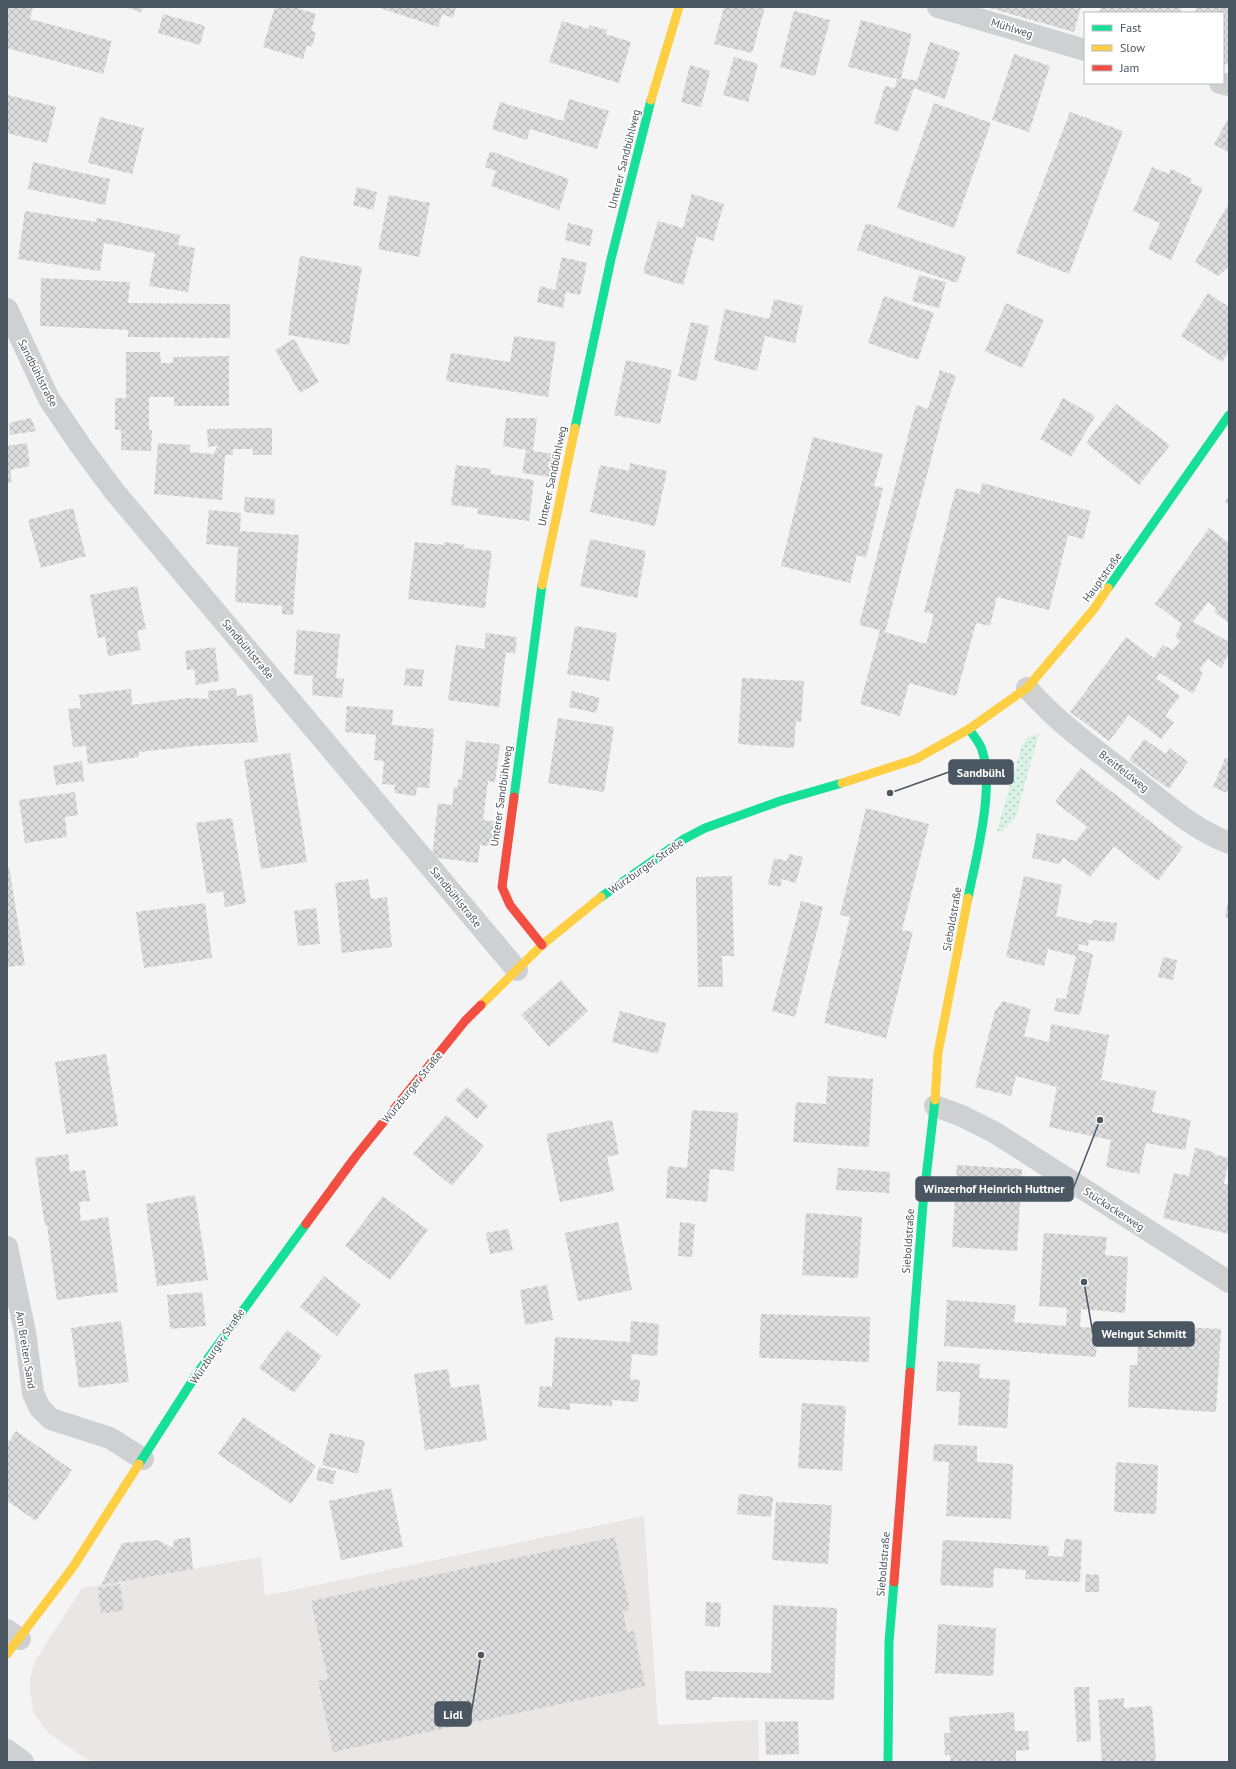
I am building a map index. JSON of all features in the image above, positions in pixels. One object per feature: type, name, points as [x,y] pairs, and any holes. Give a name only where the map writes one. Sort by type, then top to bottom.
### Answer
[{"type":"street","name":"Unterer Sandbühlweg","points":[[542,946],[510,905],[502,887],[541,588],[611,259],[650,103],[679,7]]},
{"type":"street","name":"Mühlweg","points":[[952,9],[1084,50]]},
{"type":"street","name":"Sandbühlstraße","points":[[7,309],[49,399],[80,445],[114,491],[517,970]]},
{"type":"street","name":"Hauptstraße","points":[[969,729],[1027,688],[1094,609],[1229,415]]},
{"type":"street","name":"Breitfeldweg","points":[[1027,688],[1038,701],[1079,736],[1184,818],[1219,840],[1229,843]]},
{"type":"street","name":"Würzburger Straße","points":[[11,1641],[73,1567],[236,1318],[356,1156],[465,1021],[542,946],[601,897],[668,849],[699,831],[738,814],[837,786],[916,759],[969,729]]},
{"type":"street","name":"Sieboldstraße","points":[[888,1762],[889,1642],[923,1204],[935,1106],[938,1054],[987,793],[986,771],[982,749],[969,729]]},
{"type":"street","name":"Stückackerweg","points":[[935,1106],[962,1116],[994,1132],[1229,1282]]},
{"type":"street","name":"Am Breiten Sand","points":[[7,1247],[25,1332],[33,1393],[40,1408],[51,1419],[110,1438],[143,1459]]},
{"type":"street","points":[[7,1750],[23,1762]]},
{"type":"shaded area","points":[[644,1516],[658,1725],[758,1720],[759,1762],[93,1762],[50,1734],[43,1727],[33,1711],[30,1678],[35,1661],[82,1588],[261,1557],[265,1596]]},
{"type":"green space","points":[[1039,734],[1015,819],[1001,832],[997,831],[1022,745],[1028,737]]},
{"type":"building","points":[[7,7],[33,7],[30,19],[112,41],[103,74],[7,48]]},
{"type":"building","points":[[124,7],[143,7],[141,12]]},
{"type":"building","points":[[275,7],[294,7],[316,14],[311,31],[316,32],[312,47],[307,45],[303,59],[263,47]]},
{"type":"building","points":[[377,7],[456,7],[453,18],[442,14],[438,27]]},
{"type":"building","points":[[724,7],[765,7],[752,53],[714,44]]},
{"type":"building","points":[[986,7],[1081,7],[1074,32]]},
{"type":"building","points":[[1101,7],[1182,7],[1180,12],[1099,12]]},
{"type":"building","points":[[1196,7],[1229,7],[1229,65],[1224,64],[1224,12],[1195,12]]},
{"type":"building","points":[[794,11],[830,20],[815,76],[780,67]]},
{"type":"building","points":[[163,14],[205,26],[200,45],[158,33]]},
{"type":"building","points":[[861,20],[912,34],[901,78],[917,81],[930,42],[960,52],[945,99],[914,88],[898,132],[874,123],[885,86],[895,88],[897,79],[848,67]]},
{"type":"building","points":[[562,21],[589,29],[589,25],[607,30],[606,34],[631,42],[619,83],[549,62]]},
{"type":"building","points":[[1014,54],[1050,66],[1029,132],[992,120]]},
{"type":"building","points":[[734,57],[758,64],[748,102],[723,95]]},
{"type":"building","points":[[690,65],[710,71],[701,107],[681,102]]},
{"type":"building","points":[[8,95],[56,107],[47,143],[7,133]]},
{"type":"building","points":[[569,99],[609,111],[597,149],[530,129],[527,140],[492,129],[500,102],[563,121]]},
{"type":"building","points":[[934,103],[991,123],[954,228],[897,208]]},
{"type":"building","points":[[1070,112],[1123,131],[1069,274],[1016,253]]},
{"type":"building","points":[[100,117],[144,128],[132,174],[88,163]]},
{"type":"building","points":[[1229,117],[1229,153],[1214,144]]},
{"type":"building","points":[[490,151],[569,179],[559,210],[491,186],[496,171],[485,167]]},
{"type":"building","points":[[33,162],[110,179],[105,205],[28,189]]},
{"type":"building","points":[[1152,167],[1169,174],[1171,169],[1192,179],[1190,183],[1203,188],[1171,260],[1148,249],[1160,223],[1133,211]]},
{"type":"building","points":[[357,187],[377,192],[373,210],[353,205]]},
{"type":"building","points":[[692,194],[724,204],[713,241],[697,236],[683,285],[643,273],[658,221],[683,228]]},
{"type":"building","points":[[389,195],[430,203],[419,257],[378,249]]},
{"type":"building","points":[[1227,206],[1229,208],[1229,267],[1218,276],[1195,262]]},
{"type":"building","points":[[25,211],[96,222],[96,218],[109,220],[180,235],[178,245],[195,248],[188,292],[149,286],[155,253],[104,243],[100,271],[18,259]]},
{"type":"building","points":[[568,223],[593,229],[590,246],[565,240]]},
{"type":"building","points":[[866,223],[966,257],[957,283],[857,250]]},
{"type":"building","points":[[300,256],[362,267],[349,345],[288,335]]},
{"type":"building","points":[[562,257],[587,263],[580,295],[566,292],[563,308],[537,302],[540,286],[555,290]]},
{"type":"building","points":[[919,275],[946,282],[939,308],[912,301]]},
{"type":"building","points":[[41,278],[130,282],[128,303],[230,304],[230,338],[128,337],[128,330],[40,326]]},
{"type":"building","points":[[1208,293],[1229,307],[1229,351],[1222,362],[1181,336]]},
{"type":"building","points":[[884,296],[934,313],[918,360],[868,343]]},
{"type":"building","points":[[774,299],[803,306],[795,343],[765,336],[757,371],[714,360],[725,309],[769,319]]},
{"type":"building","points":[[1006,303],[1044,320],[1022,368],[985,351]]},
{"type":"building","points":[[691,322],[709,326],[696,381],[678,376]]},
{"type":"building","points":[[514,336],[556,342],[548,397],[446,381],[451,353],[510,362]]},
{"type":"building","points":[[294,339],[319,382],[300,393],[275,350]]},
{"type":"building","points":[[126,352],[160,352],[161,363],[173,363],[173,357],[229,356],[229,406],[174,406],[174,397],[149,397],[149,430],[152,430],[151,451],[121,450],[121,430],[115,430],[115,398],[126,398]]},
{"type":"building","points":[[626,360],[672,370],[660,424],[614,415]]},
{"type":"building","points":[[940,370],[956,376],[943,414],[885,632],[926,644],[934,614],[924,612],[956,488],[980,494],[982,483],[1091,511],[1083,539],[1068,535],[1049,610],[997,597],[990,626],[976,623],[956,696],[909,683],[900,716],[860,704],[880,630],[859,625],[916,405],[928,409]]},
{"type":"building","points":[[1063,398],[1095,416],[1071,457],[1040,439]]},
{"type":"building","points":[[1116,404],[1170,445],[1139,485],[1086,443]]},
{"type":"building","points":[[31,418],[36,431],[10,435],[9,423]]},
{"type":"building","points":[[506,418],[537,418],[533,451],[554,454],[551,477],[522,473],[526,450],[503,446]]},
{"type":"building","points":[[272,428],[272,455],[253,455],[253,449],[233,449],[233,455],[225,455],[222,500],[154,494],[158,443],[190,445],[190,452],[213,454],[218,446],[208,447],[207,429]]},
{"type":"building","points":[[813,437],[883,454],[874,486],[883,488],[866,558],[857,555],[850,583],[781,566]]},
{"type":"building","points":[[27,443],[30,466],[10,470],[12,482],[7,483],[7,446]]},
{"type":"building","points":[[630,463],[667,471],[655,526],[590,512],[600,465],[629,471]]},
{"type":"building","points":[[456,465],[491,469],[490,474],[534,480],[529,521],[477,514],[478,508],[451,505]]},
{"type":"building","points":[[245,497],[275,499],[274,515],[244,512]]},
{"type":"building","points":[[1229,497],[1229,505],[1225,502]]},
{"type":"building","points":[[73,508],[86,556],[41,568],[28,520]]},
{"type":"building","points":[[209,510],[241,513],[240,531],[299,535],[293,615],[282,614],[282,606],[235,602],[238,547],[206,544]]},
{"type":"building","points":[[1209,528],[1229,543],[1229,623],[1214,612],[1216,608],[1208,602],[1193,622],[1229,642],[1229,653],[1221,668],[1208,659],[1199,670],[1203,673],[1193,694],[1160,673],[1156,678],[1180,696],[1165,716],[1174,722],[1161,739],[1129,715],[1109,741],[1070,712],[1126,637],[1154,658],[1163,645],[1173,650],[1180,641],[1175,636],[1182,624],[1155,604]]},
{"type":"building","points":[[590,539],[646,551],[637,598],[580,586]]},
{"type":"building","points":[[415,542],[444,545],[444,542],[465,545],[464,548],[492,551],[485,608],[408,599]]},
{"type":"building","points":[[137,586],[146,629],[137,631],[141,650],[108,656],[105,637],[98,638],[90,595]]},
{"type":"building","points":[[575,626],[617,633],[609,681],[567,674]]},
{"type":"building","points":[[297,630],[340,634],[336,678],[344,679],[342,698],[312,695],[313,676],[294,674]]},
{"type":"building","points":[[486,633],[517,637],[515,654],[506,652],[499,707],[448,700],[456,645],[484,649]]},
{"type":"building","points":[[215,647],[219,681],[196,685],[194,669],[187,670],[185,651]]},
{"type":"building","points":[[406,668],[424,670],[422,687],[404,685]]},
{"type":"building","points":[[742,678],[804,681],[801,722],[796,721],[794,748],[738,744]]},
{"type":"building","points":[[236,688],[237,696],[252,694],[258,742],[194,746],[139,752],[139,757],[88,764],[86,746],[73,747],[68,709],[81,708],[79,695],[131,689],[132,705],[187,698],[209,699],[208,691]]},
{"type":"building","points":[[572,691],[600,698],[596,713],[569,707]]},
{"type":"building","points":[[347,706],[393,710],[392,725],[434,729],[429,788],[417,787],[416,796],[394,793],[395,785],[382,784],[384,761],[374,760],[376,735],[345,732]]},
{"type":"building","points":[[558,718],[614,727],[604,792],[548,783]]},
{"type":"building","points":[[1144,739],[1166,754],[1170,748],[1188,762],[1169,789],[1129,760]]},
{"type":"building","points":[[466,741],[500,744],[495,782],[488,781],[483,820],[498,822],[494,847],[480,845],[478,863],[432,857],[438,803],[452,805],[454,787],[458,787],[458,779],[461,780],[462,777]]},
{"type":"building","points":[[290,753],[307,862],[261,869],[244,760]]},
{"type":"building","points":[[1225,758],[1229,759],[1229,788],[1227,793],[1213,787]]},
{"type":"building","points":[[82,761],[84,781],[56,785],[53,766]]},
{"type":"building","points":[[1081,768],[1183,847],[1158,881],[1114,846],[1090,877],[1064,858],[1059,864],[1032,858],[1037,833],[1076,841],[1087,827],[1055,802]]},
{"type":"building","points":[[75,792],[78,815],[65,817],[67,837],[25,843],[19,800]]},
{"type":"building","points":[[866,808],[929,824],[902,930],[913,932],[886,1038],[824,1023],[850,917],[840,915]]},
{"type":"building","points":[[232,818],[246,903],[225,907],[223,891],[207,894],[196,823]]},
{"type":"building","points":[[789,854],[803,857],[796,883],[782,879],[780,887],[768,884],[774,858],[787,861]]},
{"type":"building","points":[[9,867],[25,965],[7,967],[7,868]]},
{"type":"building","points":[[732,876],[734,956],[722,956],[723,987],[698,987],[696,877]]},
{"type":"building","points":[[1024,876],[1062,885],[1056,916],[1092,924],[1093,920],[1117,923],[1114,942],[1089,940],[1088,946],[1079,944],[1078,950],[1093,954],[1080,1015],[1054,1011],[1057,998],[1066,999],[1076,956],[1048,949],[1044,966],[1006,957]]},
{"type":"building","points":[[368,879],[371,899],[387,897],[392,947],[342,953],[335,883]]},
{"type":"building","points":[[1229,900],[1229,918],[1225,917]]},
{"type":"building","points":[[801,901],[823,907],[795,1017],[772,1011]]},
{"type":"building","points":[[205,903],[212,958],[144,968],[136,912]]},
{"type":"building","points":[[316,908],[320,944],[298,946],[294,911]]},
{"type":"building","points":[[1163,957],[1177,960],[1173,980],[1158,977]]},
{"type":"building","points":[[561,980],[588,1011],[549,1047],[521,1015]]},
{"type":"building","points":[[1003,1001],[1031,1009],[1024,1036],[1049,1042],[1051,1024],[1109,1035],[1101,1080],[1156,1091],[1152,1112],[1191,1120],[1185,1150],[1146,1143],[1139,1174],[1106,1167],[1111,1140],[1049,1127],[1057,1087],[1016,1076],[1011,1096],[975,1087],[995,1011]]},
{"type":"building","points":[[620,1011],[666,1023],[658,1054],[612,1042]]},
{"type":"building","points":[[106,1054],[118,1126],[66,1134],[55,1062]]},
{"type":"building","points":[[828,1076],[873,1079],[869,1147],[793,1142],[796,1102],[826,1104]]},
{"type":"building","points":[[467,1087],[488,1106],[477,1119],[455,1100]]},
{"type":"building","points":[[692,1110],[738,1113],[734,1171],[710,1169],[707,1202],[666,1198],[668,1166],[687,1168]]},
{"type":"building","points":[[446,1115],[484,1146],[452,1186],[413,1154]]},
{"type":"building","points":[[612,1120],[619,1154],[607,1157],[614,1191],[560,1202],[546,1134]]},
{"type":"building","points":[[1195,1148],[1214,1152],[1213,1154],[1229,1158],[1224,1184],[1229,1185],[1229,1234],[1163,1218],[1174,1173],[1189,1176]]},
{"type":"building","points":[[68,1154],[70,1172],[85,1170],[90,1201],[79,1202],[81,1221],[108,1217],[118,1292],[57,1300],[47,1225],[45,1225],[35,1158]]},
{"type":"building","points":[[957,1165],[1022,1169],[1017,1251],[952,1247]]},
{"type":"building","points":[[838,1168],[890,1172],[889,1193],[836,1190]]},
{"type":"building","points":[[195,1195],[208,1280],[157,1286],[146,1204]]},
{"type":"building","points":[[383,1196],[428,1230],[390,1280],[345,1246]]},
{"type":"building","points":[[806,1213],[862,1217],[858,1278],[802,1275]]},
{"type":"building","points":[[618,1222],[632,1290],[578,1301],[565,1233]]},
{"type":"building","points":[[680,1222],[695,1224],[692,1257],[678,1256]]},
{"type":"building","points":[[508,1229],[513,1250],[490,1254],[486,1233]]},
{"type":"building","points":[[1044,1233],[1107,1237],[1105,1255],[1128,1257],[1125,1313],[1081,1309],[1080,1327],[1098,1328],[1096,1357],[944,1346],[947,1300],[1016,1305],[1014,1322],[1066,1326],[1067,1308],[1039,1306]]},
{"type":"building","points":[[324,1276],[361,1305],[337,1336],[300,1307]]},
{"type":"building","points":[[547,1285],[553,1320],[525,1325],[520,1290]]},
{"type":"building","points":[[202,1292],[206,1326],[170,1329],[167,1295]]},
{"type":"building","points":[[761,1314],[870,1317],[869,1362],[759,1358]]},
{"type":"building","points":[[121,1321],[129,1382],[79,1388],[71,1328]]},
{"type":"building","points":[[631,1321],[659,1324],[657,1356],[632,1354],[630,1379],[640,1380],[638,1402],[612,1400],[612,1406],[570,1403],[570,1410],[538,1407],[540,1386],[552,1387],[555,1337],[630,1342]]},
{"type":"building","points":[[1139,1325],[1221,1329],[1216,1412],[1128,1407],[1130,1365],[1137,1365]]},
{"type":"building","points":[[287,1330],[322,1356],[294,1393],[259,1368]]},
{"type":"building","points":[[938,1361],[980,1364],[979,1378],[1010,1380],[1007,1428],[958,1425],[960,1392],[936,1391]]},
{"type":"building","points":[[448,1369],[451,1388],[479,1384],[487,1440],[425,1450],[414,1374]]},
{"type":"building","points":[[802,1403],[846,1406],[842,1471],[798,1468]]},
{"type":"building","points":[[243,1417],[316,1466],[291,1504],[218,1454]]},
{"type":"building","points":[[16,1431],[72,1470],[36,1521],[7,1501],[7,1444]]},
{"type":"building","points":[[330,1433],[365,1441],[358,1474],[322,1465]]},
{"type":"building","points":[[934,1444],[977,1446],[977,1462],[1013,1464],[1011,1519],[946,1516],[949,1462],[933,1461]]},
{"type":"building","points":[[1116,1462],[1158,1465],[1156,1514],[1114,1512]]},
{"type":"building","points":[[319,1467],[336,1471],[333,1484],[316,1480]]},
{"type":"building","points":[[391,1488],[403,1547],[341,1560],[329,1501]]},
{"type":"building","points":[[739,1494],[773,1497],[771,1517],[737,1514]]},
{"type":"building","points":[[776,1502],[832,1505],[828,1564],[772,1560]]},
{"type":"building","points":[[190,1537],[193,1569],[101,1585],[122,1543],[158,1540],[173,1548],[174,1540]]},
{"type":"building","points":[[615,1537],[630,1610],[623,1612],[627,1632],[634,1631],[645,1686],[333,1752],[318,1681],[328,1679],[311,1601]]},
{"type":"building","points":[[1065,1539],[1082,1540],[1080,1582],[1025,1579],[1026,1570],[994,1568],[993,1588],[940,1585],[943,1540],[1049,1546],[1048,1556],[1063,1557]]},
{"type":"building","points":[[1086,1574],[1099,1575],[1099,1592],[1085,1592]]},
{"type":"building","points":[[120,1584],[124,1610],[101,1614],[98,1588]]},
{"type":"building","points":[[706,1602],[721,1603],[720,1627],[705,1626]]},
{"type":"building","points":[[773,1605],[837,1608],[834,1700],[712,1697],[712,1700],[686,1700],[685,1671],[771,1673]]},
{"type":"building","points":[[938,1624],[996,1628],[993,1676],[935,1673]]},
{"type":"building","points":[[1074,1687],[1089,1687],[1091,1741],[1077,1742]]},
{"type":"building","points":[[1124,1698],[1124,1708],[1152,1706],[1156,1762],[1102,1762],[1098,1700]]},
{"type":"building","points":[[1014,1712],[1015,1731],[1028,1731],[1029,1750],[1016,1751],[1016,1762],[951,1762],[950,1755],[945,1755],[944,1733],[950,1733],[949,1717]]},
{"type":"building","points":[[798,1721],[799,1754],[766,1755],[765,1722]]},
{"type":"traffic: fast","points":[[575,428],[611,259],[651,100]]},
{"type":"traffic: fast","points":[[1108,588],[1229,415]]},
{"type":"traffic: fast","points":[[514,797],[542,585]]},
{"type":"traffic: fast","points":[[968,898],[983,823],[986,783],[982,750],[969,729]]},
{"type":"traffic: fast","points":[[601,897],[684,839],[705,828],[780,801],[842,783]]},
{"type":"traffic: fast","points":[[910,1372],[923,1204],[935,1100]]},
{"type":"traffic: fast","points":[[139,1464],[198,1372],[306,1224]]},
{"type":"traffic: fast","points":[[888,1762],[889,1642],[894,1582]]},
{"type":"traffic: slow","points":[[651,100],[679,7]]},
{"type":"traffic: slow","points":[[542,585],[575,428]]},
{"type":"traffic: slow","points":[[842,783],[916,759],[969,729],[1027,688],[1094,609],[1108,588]]},
{"type":"traffic: slow","points":[[481,1005],[542,945],[601,897]]},
{"type":"traffic: slow","points":[[935,1100],[938,1053],[968,898]]},
{"type":"traffic: slow","points":[[7,1654],[73,1567],[139,1464]]},
{"type":"traffic: jam","points":[[514,797],[502,887],[510,905],[542,945]]},
{"type":"traffic: jam","points":[[306,1224],[356,1156],[465,1021],[481,1005]]},
{"type":"traffic: jam","points":[[894,1582],[910,1372]]},
{"type":"place","name":"Sandbühl","points":[[890,793]]},
{"type":"place","name":"Winzerhof Heinrich Huttner","points":[[1100,1120]]},
{"type":"place","name":"Weingut Schmitt","points":[[1084,1282]]},
{"type":"place","name":"Lidl","points":[[481,1655]]}]
